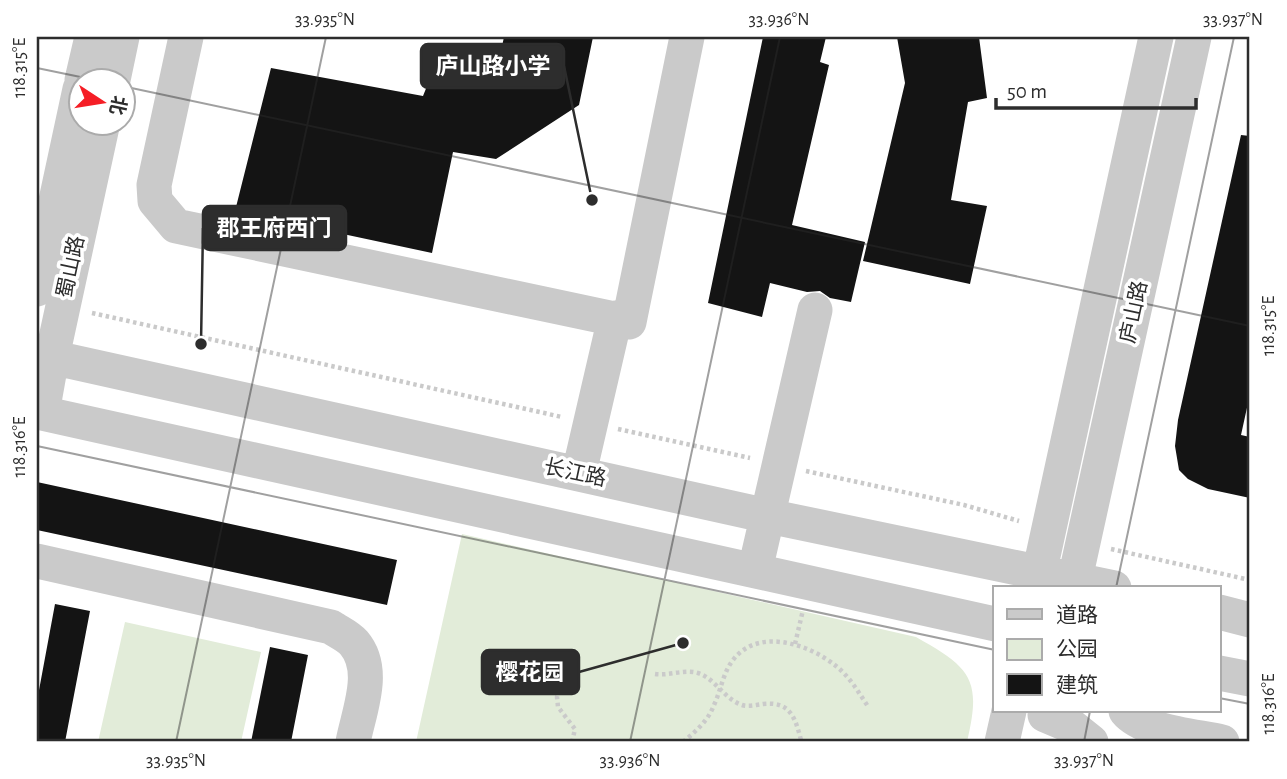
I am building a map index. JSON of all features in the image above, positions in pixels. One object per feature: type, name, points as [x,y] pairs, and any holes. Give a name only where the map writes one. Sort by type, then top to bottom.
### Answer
[{"type":"street","points":[[85,66],[92,37]]},
{"type":"street","points":[[116,66],[122,37]]},
{"type":"street","points":[[186,37],[154,186],[155,201],[176,226],[629,322],[687,37]]},
{"type":"street","name":"庐山路","points":[[1038,580],[1156,37]]},
{"type":"street","name":"庐山路","points":[[1074,584],[1194,37]]},
{"type":"street","name":"蜀山路","points":[[39,412],[50,298],[73,136]]},
{"type":"street","name":"蜀山路","points":[[50,298],[99,136]]},
{"type":"street","points":[[755,570],[815,310]]},
{"type":"street","points":[[579,473],[615,318]]},
{"type":"street","name":"长江路","points":[[44,356],[579,473],[1038,580],[1094,586]]},
{"type":"street","points":[[39,412],[993,624]]},
{"type":"street","points":[[37,561],[331,627],[353,641],[363,657],[367,677],[353,742]]},
{"type":"street","points":[[1220,612],[1250,620]]},
{"type":"street","points":[[1220,673],[1250,679]]},
{"type":"street","points":[[1002,742],[1009,712]]},
{"type":"street","points":[[1127,712],[1149,726],[1233,735]]},
{"type":"street","points":[[1043,722],[1071,726],[1091,742]]},
{"type":"path","points":[[50,298],[591,423],[964,505],[1049,530]]},
{"type":"path","points":[[1083,543],[1250,580]]},
{"type":"path","points":[[683,742],[706,720],[731,663],[738,654],[748,648],[780,641],[795,644],[837,666],[851,680],[869,708]]},
{"type":"path","points":[[567,655],[557,697],[558,707],[575,729],[572,742]]},
{"type":"path","points":[[655,674],[689,671],[709,678],[729,698],[746,706],[774,703],[782,705],[792,713],[801,740]]},
{"type":"green space","points":[[462,534],[916,637],[949,658],[968,678],[973,703],[967,742],[416,742]]},
{"type":"green space","points":[[125,622],[261,652],[241,742],[98,742]]},
{"type":"building","points":[[504,37],[593,37],[579,105],[496,159],[453,152],[432,253],[235,211],[271,68],[423,96],[435,66],[473,75],[501,51]]},
{"type":"building","points":[[763,37],[826,37],[820,62],[829,65],[792,225],[865,242],[851,302],[830,298],[820,291],[807,292],[770,283],[762,317],[708,303]]},
{"type":"building","points":[[897,37],[979,37],[987,98],[968,102],[951,200],[987,206],[970,284],[863,261],[905,83]]},
{"type":"building","points":[[1241,135],[1250,136],[1250,394],[1241,435],[1250,437],[1250,498],[1208,489],[1188,479],[1179,470],[1175,446],[1178,420]]},
{"type":"building","points":[[37,482],[397,560],[387,605],[37,530]]},
{"type":"building","points":[[55,604],[90,611],[65,742],[37,742],[37,701]]},
{"type":"building","points":[[270,647],[308,655],[291,742],[251,742]]},
{"type":"place","name":"庐山路小学","points":[[592,200]]},
{"type":"place","name":"郡王府西门","points":[[201,344]]},
{"type":"place","name":"樱花园","points":[[683,643]]}]
